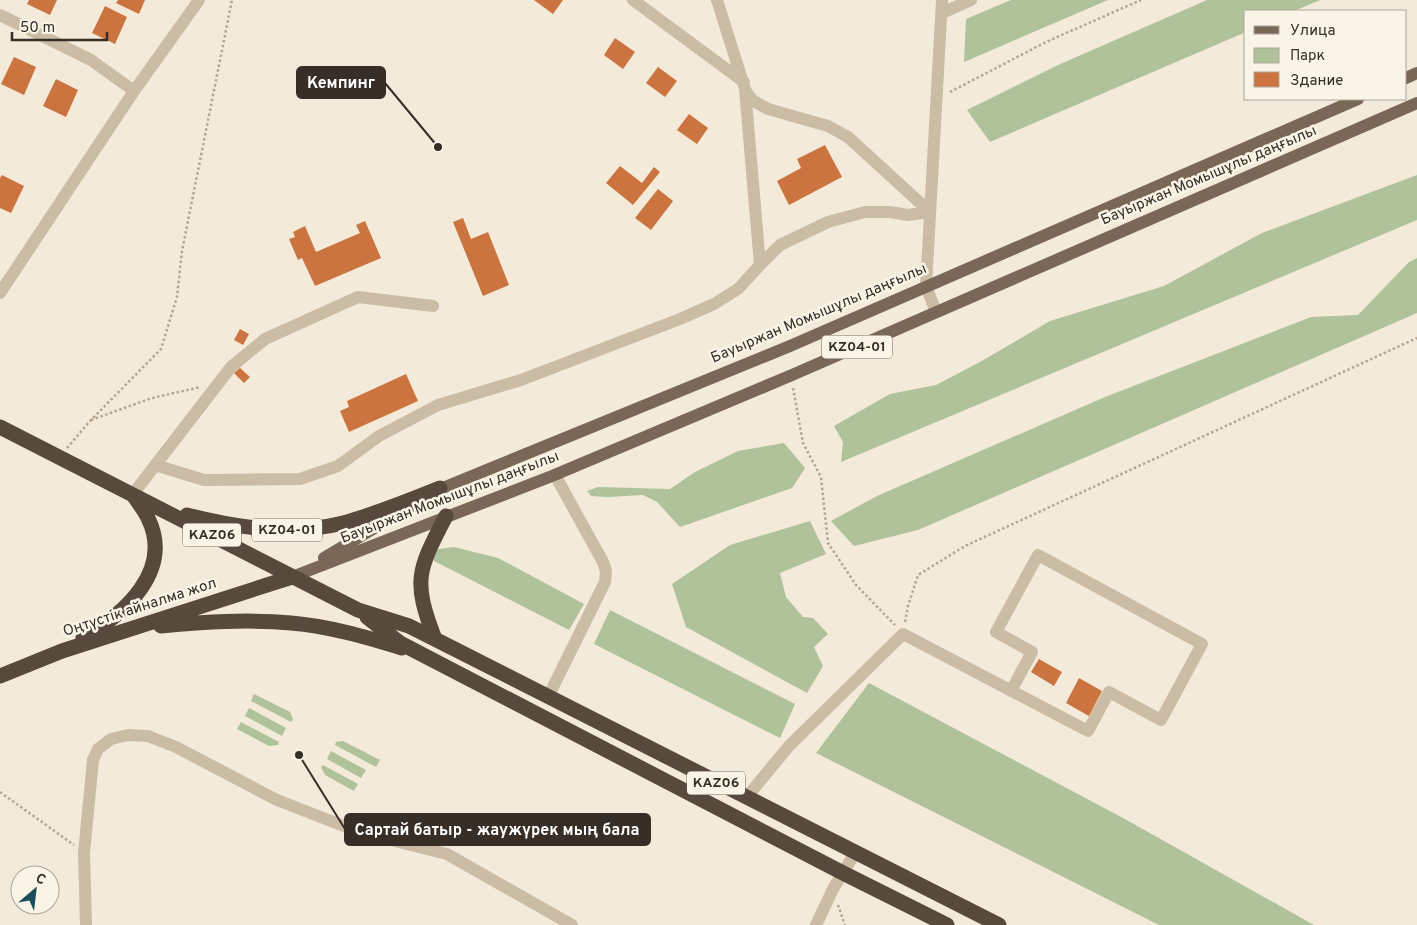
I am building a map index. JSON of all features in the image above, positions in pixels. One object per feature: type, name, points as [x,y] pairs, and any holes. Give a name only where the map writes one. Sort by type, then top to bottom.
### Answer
[{"type":"highway","name":"KАZ06","points":[[0,427],[111,482],[358,610],[409,626],[435,638],[746,798],[999,925]]},
{"type":"highway","name":"KZ04-01","points":[[132,494],[186,515],[221,524],[293,530],[342,523],[440,488]]},
{"type":"highway","points":[[62,651],[120,613],[150,576],[155,557],[153,537],[149,519],[132,494]]},
{"type":"highway","points":[[435,638],[422,601],[421,571],[446,516]]},
{"type":"highway","name":"Оңтүстік айналма жол","points":[[0,676],[62,651],[292,577]]},
{"type":"highway","name":"KАZ06","points":[[358,610],[400,643],[947,925]]},
{"type":"highway","points":[[134,628],[219,621],[292,623],[336,630],[423,654]]},
{"type":"main road","name":"Бауыржан Момышұлы даңғылы","points":[[292,577],[440,488],[555,443],[763,357],[1356,100]]},
{"type":"main road","name":"Бауыржан Момышұлы даңғылы","points":[[292,577],[555,475],[792,375],[1417,103]]},
{"type":"street","points":[[0,293],[134,91],[199,0]]},
{"type":"street","points":[[633,0],[744,85],[760,265]]},
{"type":"street","points":[[717,0],[744,85],[752,100],[768,109],[828,126],[848,137],[930,212]]},
{"type":"street","points":[[936,312],[926,286],[942,6],[971,0]]},
{"type":"street","points":[[0,15],[91,60],[134,91]]},
{"type":"street","points":[[155,465],[204,480],[300,479],[338,466],[379,436],[438,405],[521,380],[714,304],[738,289],[780,245],[828,222],[864,212],[890,212],[908,215],[930,212]]},
{"type":"street","points":[[132,494],[231,367],[266,339],[358,297],[433,306]]},
{"type":"street","points":[[548,697],[605,582],[606,571],[603,562],[555,475]]},
{"type":"street","points":[[746,798],[789,746],[903,634],[1011,691],[1088,731],[1109,692],[1161,720],[1202,644],[1038,555],[996,632],[1032,652],[1011,691]]},
{"type":"street","points":[[86,925],[84,853],[93,760],[98,749],[111,739],[128,735],[148,736],[176,747],[276,800],[359,832],[447,854],[572,925]]},
{"type":"street","points":[[816,925],[832,889],[855,853]]},
{"type":"path","points":[[60,457],[90,420],[161,349],[177,297],[182,252],[232,0]]},
{"type":"path","points":[[937,98],[1046,42],[1141,0]]},
{"type":"path","points":[[903,634],[908,606],[918,574],[964,546],[1417,338]]},
{"type":"path","points":[[792,375],[794,401],[803,443],[821,477],[828,543],[856,585],[903,634]]},
{"type":"path","points":[[90,420],[152,398],[218,383]]},
{"type":"path","points":[[0,792],[84,853]]},
{"type":"green space","points":[[1011,0],[1108,0],[964,62],[966,19]]},
{"type":"green space","points":[[1207,0],[1320,0],[1296,10],[1244,10],[1244,33],[990,142],[967,110],[1058,65]]},
{"type":"green space","points":[[1417,175],[1417,220],[841,462],[843,442],[834,426],[890,394],[936,385],[1050,321],[1164,286],[1262,233]]},
{"type":"green space","points":[[1417,258],[1417,313],[918,530],[854,546],[831,521],[877,496],[1105,397],[1311,317],[1358,315],[1409,262]]},
{"type":"green space","points":[[784,443],[805,468],[792,488],[680,527],[657,502],[643,495],[591,496],[587,491],[598,487],[670,489],[695,472],[738,451]]},
{"type":"green space","points":[[810,521],[826,554],[780,573],[786,597],[803,617],[813,618],[828,634],[814,647],[823,666],[807,693],[686,627],[672,584],[730,545]]},
{"type":"green space","points":[[454,547],[498,558],[584,604],[569,630],[434,561],[431,550]]},
{"type":"green space","points":[[610,610],[795,704],[780,738],[594,644]]},
{"type":"green space","points":[[869,683],[1123,818],[1314,925],[1159,925],[816,753]]},
{"type":"green space","points":[[254,694],[290,712],[293,719],[291,722],[251,701]]},
{"type":"green space","points":[[249,708],[286,728],[282,736],[245,716]]},
{"type":"green space","points":[[241,722],[279,742],[278,745],[269,746],[237,729]]},
{"type":"green space","points":[[343,741],[380,760],[376,767],[335,745],[336,742]]},
{"type":"green space","points":[[331,751],[366,770],[361,778],[327,759]]},
{"type":"green space","points":[[323,765],[358,784],[354,791],[325,775],[321,767]]},
{"type":"building","points":[[29,0],[57,0],[50,15],[27,4]]},
{"type":"building","points":[[118,0],[145,0],[139,14],[116,3]]},
{"type":"building","points":[[534,0],[563,0],[553,14]]},
{"type":"building","points":[[105,6],[127,17],[115,44],[92,33]]},
{"type":"building","points":[[615,38],[635,52],[623,69],[604,55]]},
{"type":"building","points":[[14,57],[36,67],[24,95],[1,84]]},
{"type":"building","points":[[658,67],[677,81],[665,97],[646,83]]},
{"type":"building","points":[[56,79],[78,90],[66,117],[43,106]]},
{"type":"building","points":[[689,114],[708,128],[697,144],[677,130]]},
{"type":"building","points":[[825,145],[842,177],[789,205],[777,181],[801,168],[797,159]]},
{"type":"building","points":[[620,166],[642,183],[654,167],[660,172],[633,205],[606,183]]},
{"type":"building","points":[[2,175],[24,186],[11,213],[0,208],[0,178]]},
{"type":"building","points":[[658,189],[673,201],[651,230],[635,218]]},
{"type":"building","points":[[463,218],[471,239],[488,232],[509,285],[483,296],[453,222]]},
{"type":"building","points":[[365,221],[381,258],[315,286],[302,258],[298,260],[289,239],[295,237],[293,232],[305,226],[316,252],[360,233],[356,225]]},
{"type":"building","points":[[240,329],[249,334],[243,345],[234,340]]},
{"type":"building","points":[[240,368],[250,377],[244,383],[234,373]]},
{"type":"building","points":[[406,374],[418,401],[349,432],[340,411],[349,407],[347,401]]},
{"type":"building","points":[[1039,659],[1062,672],[1054,686],[1031,672]]},
{"type":"building","points":[[1079,678],[1102,691],[1089,716],[1066,703]]},
{"type":"place","name":"Кемпинг","points":[[438,147]]},
{"type":"place","name":"Сартай батыр - жаужүрек мың бала","points":[[299,755]]}]
